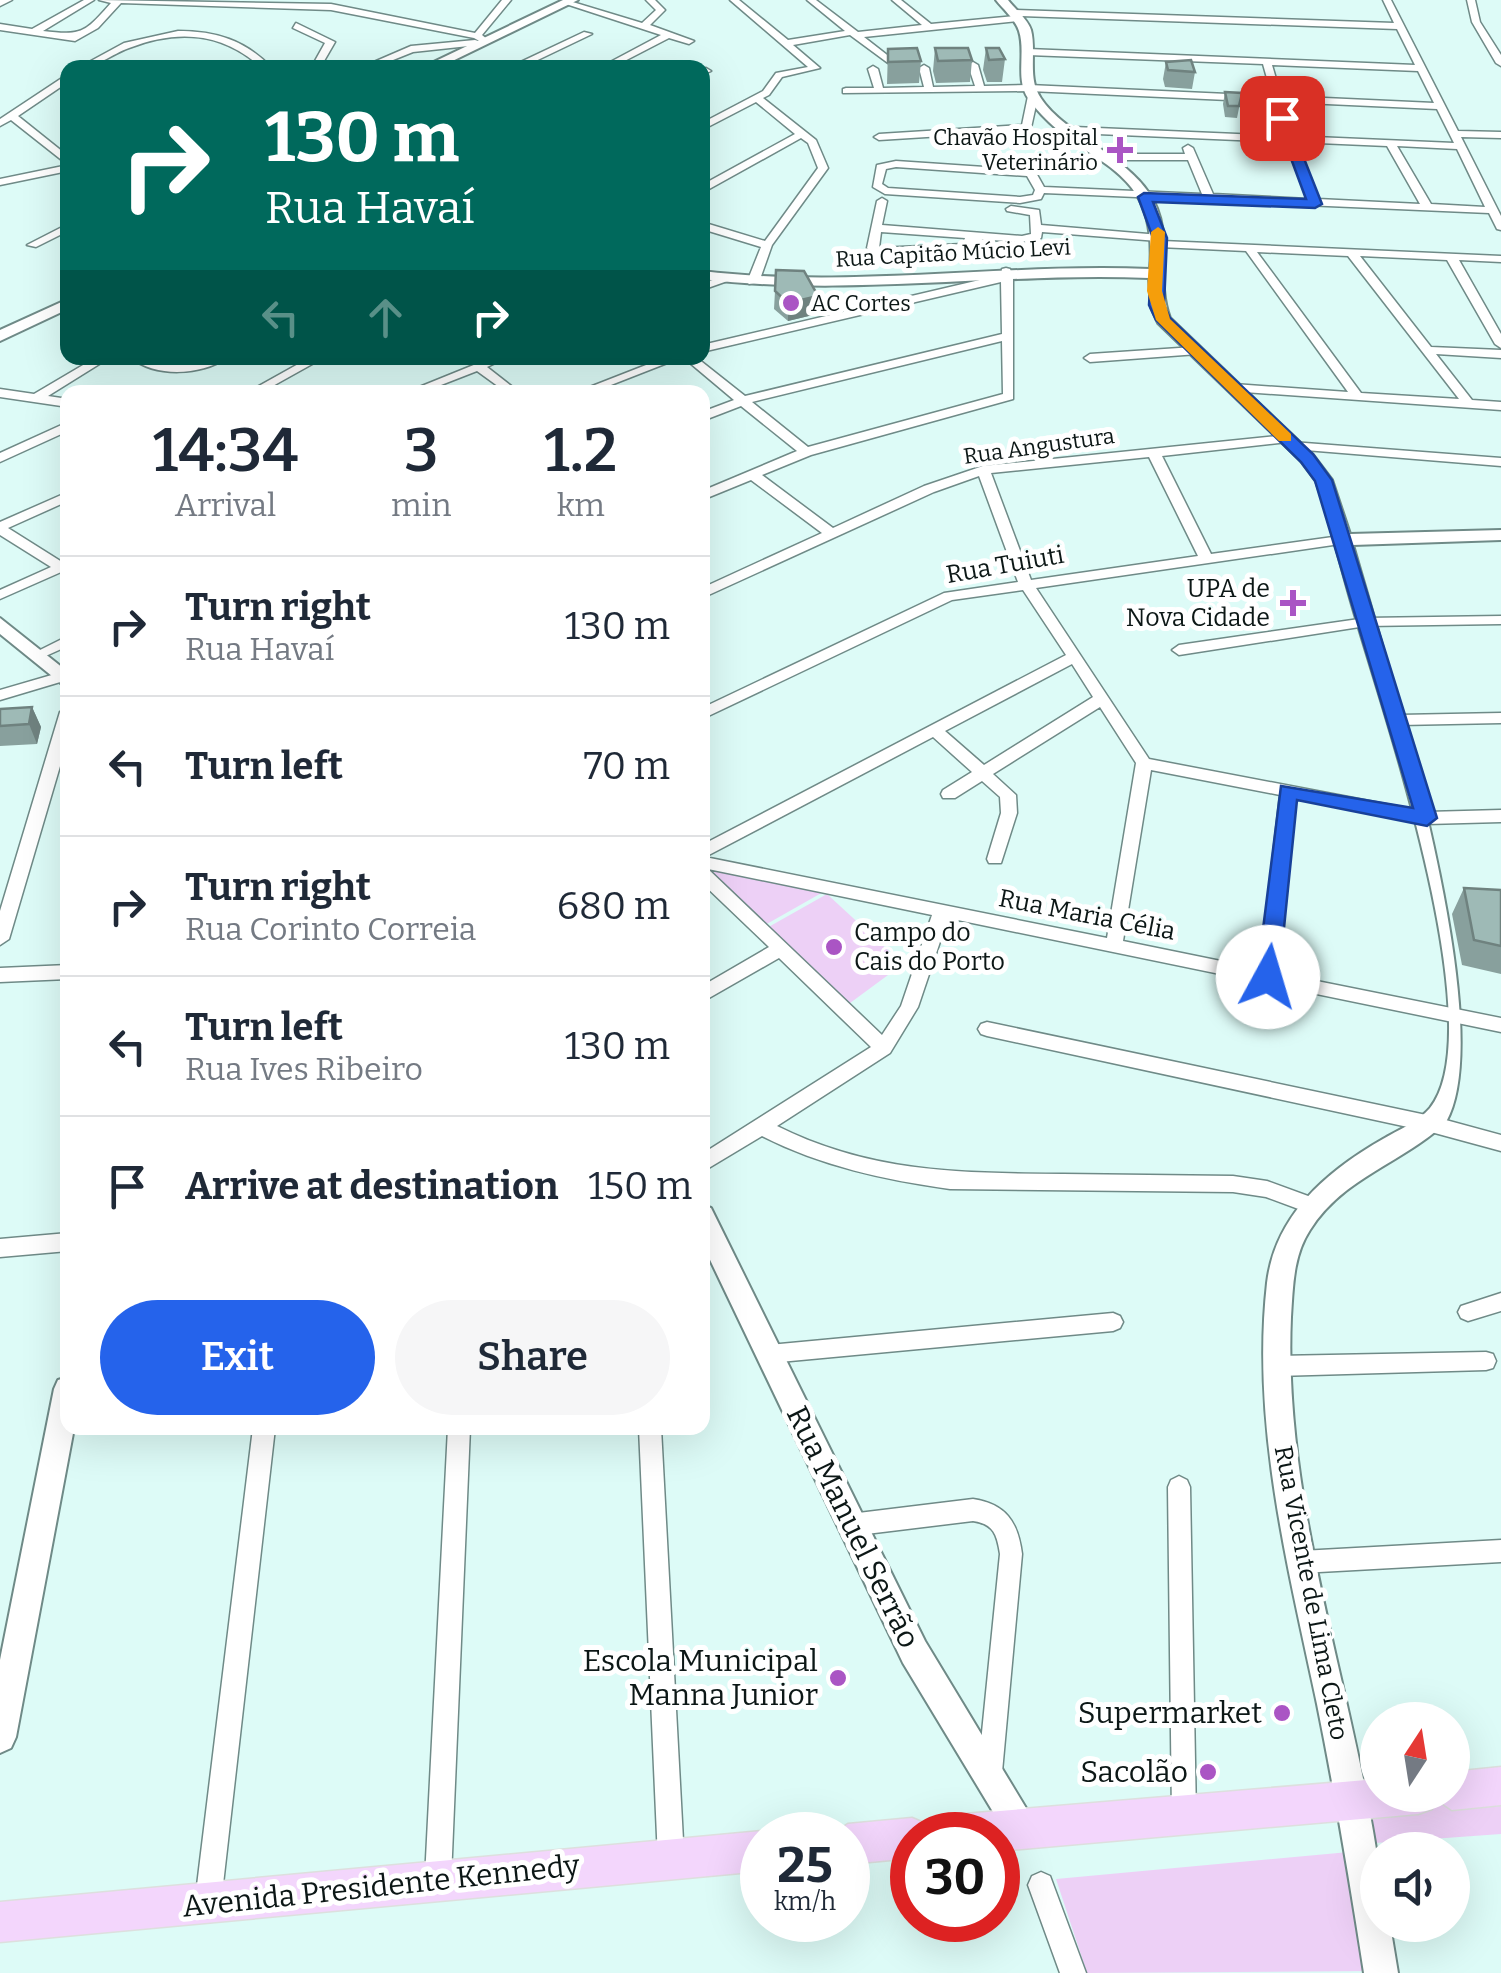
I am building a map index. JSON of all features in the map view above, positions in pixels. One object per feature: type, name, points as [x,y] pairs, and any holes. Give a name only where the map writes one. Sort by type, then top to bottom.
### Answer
[{"type":"main road","points":[[444,60],[479,40],[570,1]]},
{"type":"main road","points":[[1011,10],[1026,28],[1031,92],[1111,157],[1144,197],[1159,241],[1155,274],[1157,305],[1163,320],[1324,480],[1427,818],[1461,1016],[1460,1068],[1444,1106],[1431,1124]]},
{"type":"main road","name":"Rua Capitão Múcio Levi","points":[[710,276],[753,282],[1155,274]]},
{"type":"main road","points":[[0,336],[60,307]]},
{"type":"main road","points":[[1340,540],[1501,534]]},
{"type":"main road","points":[[0,624],[60,675]]},
{"type":"main road","name":"Rua Vicente de Lima Cleto","points":[[1381,1973],[1353,1802],[1282,1456],[1277,1366],[1284,1255],[1312,1206],[1362,1164],[1431,1124]]},
{"type":"main road","name":"Rua Manuel Serrão","points":[[710,1231],[920,1664],[1021,1829]]},
{"type":"main road","points":[[0,1737],[60,1430]]},
{"type":"main road","points":[[1470,1790],[1501,1786]]},
{"type":"main road","points":[[1021,1829],[1360,1801]]},
{"type":"main road","name":"Avenida Presidente Kennedy","points":[[0,1922],[438,1878],[740,1853]]},
{"type":"street","points":[[0,3],[8,0]]},
{"type":"street","points":[[32,33],[90,0]]},
{"type":"street","points":[[103,0],[353,9],[479,40]]},
{"type":"street","points":[[264,4],[281,0]]},
{"type":"street","points":[[385,60],[411,50],[479,40],[505,2],[486,0]]},
{"type":"street","points":[[644,26],[661,10],[650,0]]},
{"type":"street","points":[[710,123],[757,98],[786,74],[816,67],[734,0]]},
{"type":"street","points":[[811,0],[888,60]]},
{"type":"street","points":[[896,0],[927,26]]},
{"type":"street","points":[[1387,0],[1501,227]]},
{"type":"street","points":[[1472,0],[1476,22],[1501,64]]},
{"type":"street","points":[[570,1],[689,41]]},
{"type":"street","points":[[0,26],[75,38],[88,32],[117,2]]},
{"type":"street","points":[[788,43],[927,26],[1011,10],[1399,26]]},
{"type":"street","points":[[296,26],[330,42],[320,60]]},
{"type":"street","points":[[99,60],[138,40],[191,34],[238,42],[259,60]]},
{"type":"street","points":[[529,60],[586,34]]},
{"type":"street","points":[[619,60],[669,34]]},
{"type":"street","points":[[1028,52],[1421,68]]},
{"type":"street","points":[[1267,62],[1288,138],[1315,204]]},
{"type":"street","points":[[972,65],[980,88]]},
{"type":"street","points":[[873,68],[878,90]]},
{"type":"street","points":[[924,68],[929,88]]},
{"type":"street","points":[[0,123],[60,82]]},
{"type":"street","points":[[846,91],[980,88],[1439,106]]},
{"type":"street","points":[[1023,144],[1031,92]]},
{"type":"street","points":[[753,282],[767,245],[823,168],[820,152],[757,98]]},
{"type":"street","points":[[12,115],[60,158]]},
{"type":"street","points":[[879,137],[1026,128]]},
{"type":"street","points":[[1074,130],[1460,146]]},
{"type":"street","points":[[710,186],[802,134]]},
{"type":"street","points":[[1182,134],[1210,200]]},
{"type":"street","points":[[1454,134],[1501,136]]},
{"type":"street","points":[[1390,142],[1427,207]]},
{"type":"street","points":[[1111,157],[1192,157]]},
{"type":"street","points":[[896,164],[1031,173],[1037,177],[1040,190],[1037,197],[1020,200],[885,192],[877,185],[881,167],[896,164]]},
{"type":"street","points":[[0,182],[60,167]]},
{"type":"street","points":[[1040,190],[1492,210]]},
{"type":"street","points":[[866,200],[1028,210],[1036,214],[1038,228],[1037,236],[1028,239],[874,228]]},
{"type":"street","points":[[882,201],[872,248],[963,248],[972,244],[972,235]]},
{"type":"street","points":[[710,227],[767,245]]},
{"type":"street","points":[[1038,228],[1249,248],[1501,259]]},
{"type":"street","points":[[32,244],[60,231]]},
{"type":"street","points":[[1249,248],[1356,395]]},
{"type":"street","points":[[1352,252],[1468,403]]},
{"type":"street","points":[[1452,257],[1501,344]]},
{"type":"street","points":[[710,343],[1007,274],[1006,336],[1011,390],[1001,400],[806,452],[710,492]]},
{"type":"street","points":[[710,285],[728,279]]},
{"type":"street","points":[[710,414],[744,400],[1006,336]]},
{"type":"street","points":[[1426,350],[1501,354]]},
{"type":"street","points":[[1090,358],[1194,351]]},
{"type":"street","points":[[36,398],[91,365]]},
{"type":"street","points":[[156,365],[198,365]]},
{"type":"street","points":[[267,385],[304,365]]},
{"type":"street","points":[[430,385],[480,365]]},
{"type":"street","points":[[602,385],[655,365]]},
{"type":"street","points":[[699,365],[806,452]]},
{"type":"street","points":[[477,366],[503,385]]},
{"type":"street","points":[[1234,388],[1501,406]]},
{"type":"street","points":[[0,393],[60,402]]},
{"type":"street","points":[[0,458],[60,430]]},
{"type":"street","name":"Rua Angustura","points":[[710,590],[984,470],[1153,451],[1290,442],[1501,462]]},
{"type":"street","points":[[1153,451],[1206,558]]},
{"type":"street","points":[[984,470],[1025,582],[1144,763],[1427,818],[1501,816]]},
{"type":"street","points":[[752,474],[832,534]]},
{"type":"street","points":[[0,528],[60,500]]},
{"type":"street","points":[[0,528],[60,563]]},
{"type":"street","name":"Rua Tuiuti","points":[[710,710],[925,605],[966,591],[1340,540]]},
{"type":"street","points":[[0,594],[60,567]]},
{"type":"street","points":[[1179,650],[1366,622],[1501,620]]},
{"type":"street","points":[[39,654],[60,644]]},
{"type":"street","points":[[710,848],[1072,658]]},
{"type":"street","points":[[0,695],[60,681]]},
{"type":"street","points":[[949,794],[1100,700]]},
{"type":"street","points":[[1400,720],[1501,718]]},
{"type":"street","points":[[935,731],[1005,789],[1010,802],[995,859]]},
{"type":"street","points":[[0,939],[60,752]]},
{"type":"street","points":[[1114,946],[1144,763]]},
{"type":"street","points":[[1268,977],[1288,791]]},
{"type":"street","name":"Rua Maria Célia","points":[[710,864],[1501,1024]]},
{"type":"street","points":[[710,881],[884,1048]]},
{"type":"street","points":[[710,1159],[884,1048],[909,1007],[942,911]]},
{"type":"street","points":[[710,990],[780,949]]},
{"type":"street","points":[[0,975],[60,972]]},
{"type":"street","points":[[987,1029],[1431,1124],[1501,1143]]},
{"type":"street","points":[[760,1126],[802,1144],[914,1177],[950,1182],[1233,1184],[1268,1189],[1312,1206]]},
{"type":"street","points":[[0,1248],[60,1243]]},
{"type":"street","points":[[1468,1312],[1501,1302]]},
{"type":"street","points":[[768,1354],[1113,1322]]},
{"type":"street","points":[[1277,1366],[1486,1361]]},
{"type":"street","points":[[208,1903],[263,1435]]},
{"type":"street","points":[[438,1878],[459,1435]]},
{"type":"street","points":[[650,1435],[671,1859]]},
{"type":"street","points":[[1179,1486],[1184,1816]]},
{"type":"street","points":[[850,1525],[973,1510],[992,1512],[1003,1521],[1011,1554],[989,1777]]},
{"type":"street","points":[[1302,1562],[1501,1551]]},
{"type":"street","points":[[1041,1886],[1073,1973]]},
{"type":"shaded area","points":[[712,871],[825,891],[765,925]]},
{"type":"shaded area","name":"Campo do Cais do Porto","points":[[827,894],[903,964],[846,1006],[765,929]]},
{"type":"shaded area","points":[[1501,1796],[1501,1834],[1373,1832],[1367,1812],[1470,1812],[1470,1799]]},
{"type":"shaded area","points":[[1349,1852],[1360,1904],[1360,1942],[1368,1942],[1374,1971],[1087,1973],[1056,1879]]},
{"type":"building","points":[[917,48],[921,61],[888,62],[888,49]]},
{"type":"building","points":[[935,48],[968,48],[972,60],[938,61]]},
{"type":"building","points":[[986,48],[999,48],[1005,59],[989,60]]},
{"type":"building","points":[[1191,60],[1195,72],[1168,70],[1166,62]]},
{"type":"building","points":[[1225,92],[1242,93],[1239,106],[1228,106]]},
{"type":"building","points":[[776,270],[804,271],[818,296],[788,303],[775,291]]},
{"type":"building","points":[[32,707],[29,724],[0,726],[0,709]]},
{"type":"building","points":[[1464,888],[1501,890],[1501,946],[1474,940]]},
{"type":"slow traffic","points":[[1158,232],[1155,291],[1163,320],[1285,437]]},
{"type":"place","name":"Chavão Hospital Veterinário","points":[[1120,150]]},
{"type":"place","name":"AC Cortes","points":[[791,303]]},
{"type":"place","name":"UPA de Nova Cidade","points":[[1293,603]]},
{"type":"place","name":"Campo do Cais do Porto","points":[[834,947]]},
{"type":"place","name":"Escola Municipal Manna Junior","points":[[838,1678]]},
{"type":"place","name":"Supermarket","points":[[1282,1713]]},
{"type":"place","name":"Sacolão","points":[[1208,1772]]},
{"type":"route","points":[[1268,977],[1288,791],[1427,818],[1324,480],[1307,458],[1182,340],[1163,320],[1157,305],[1155,274],[1160,238],[1144,197],[1315,204],[1282,118]]}]
